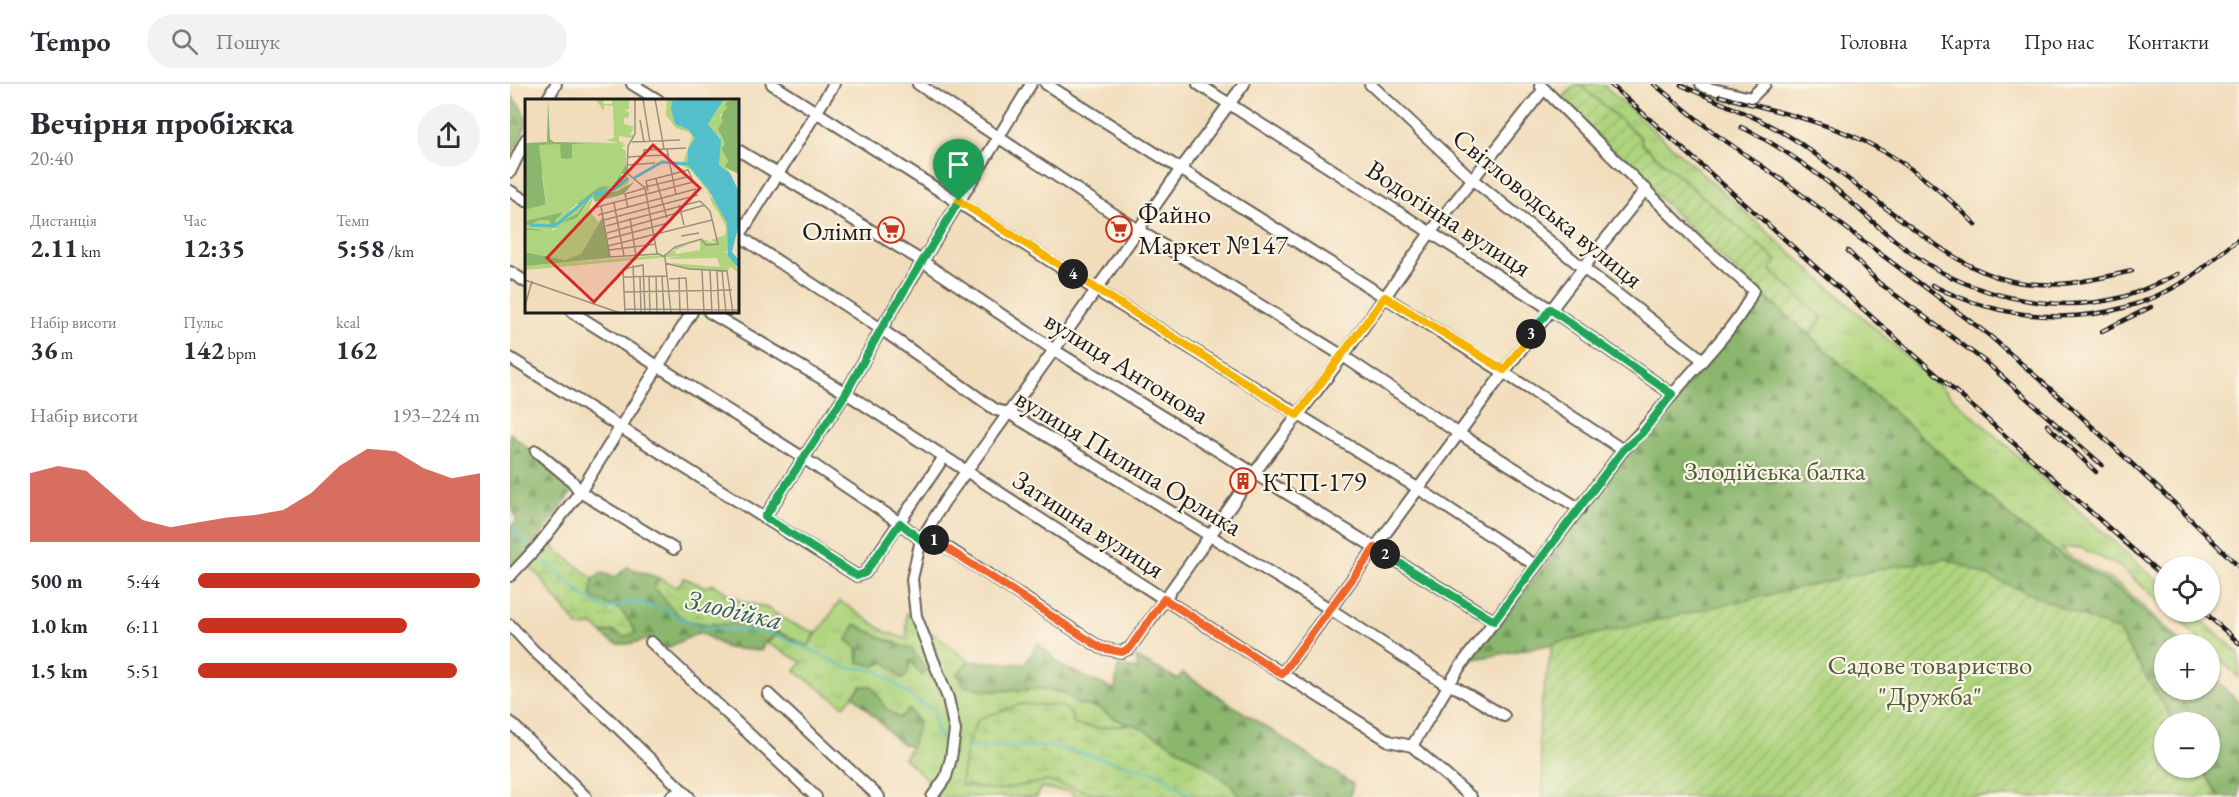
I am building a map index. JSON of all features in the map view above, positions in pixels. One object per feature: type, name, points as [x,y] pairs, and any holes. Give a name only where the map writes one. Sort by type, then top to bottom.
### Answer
[{"type":"street","points":[[548,99],[556,84]]},
{"type":"street","points":[[632,84],[656,99]]},
{"type":"street","points":[[772,84],[1096,290],[1419,489],[1535,566]]},
{"type":"street","points":[[740,233],[779,175],[834,84]]},
{"type":"street","points":[[918,84],[1138,230],[1343,356],[1458,433],[1580,509]]},
{"type":"street","points":[[765,517],[802,457],[846,393],[881,329],[1031,84]]},
{"type":"street","points":[[1046,84],[1180,170],[1504,370],[1623,450]]},
{"type":"street","name":"Водогінна вулиця","points":[[1198,84],[1550,309],[1672,394]]},
{"type":"street","points":[[932,797],[946,777],[955,731],[948,698],[916,616],[912,579],[923,537],[966,471],[1180,170],[1244,84]]},
{"type":"street","name":"Світловодська вулиця","points":[[1370,84],[1473,180],[1703,360]]},
{"type":"street","points":[[1701,84],[1704,87],[1751,98],[1765,84]]},
{"type":"street","points":[[575,314],[802,457],[900,523],[1101,648],[1122,652],[1130,648],[1255,472],[1541,86],[1698,242],[1753,290],[1750,299],[1703,360],[1672,394],[1642,433],[1623,450],[1535,566],[1447,685],[1412,746]]},
{"type":"street","points":[[510,172],[525,142]]},
{"type":"street","name":"вулиця Антонова","points":[[740,151],[922,261],[1054,350],[1494,621]]},
{"type":"street","points":[[1282,674],[1504,370],[1582,267],[1646,189]]},
{"type":"street","points":[[510,191],[525,200]]},
{"type":"street","name":"вулиця Пилипа Орлика","points":[[740,237],[881,329],[996,410],[1008,413],[1330,609],[1447,685],[1457,688],[1504,716]]},
{"type":"street","points":[[510,272],[525,281]]},
{"type":"street","points":[[510,576],[538,546],[580,492],[691,314]]},
{"type":"street","name":"Затишна вулиця","points":[[712,314],[846,393],[1164,599],[1389,741],[1412,746],[1471,797]]},
{"type":"street","points":[[510,357],[857,576],[865,573],[944,456]]},
{"type":"street","points":[[536,451],[572,481],[580,492],[674,549]]},
{"type":"street","points":[[510,625],[533,650],[609,719],[685,793],[671,797]]},
{"type":"street","points":[[651,642],[816,797]]},
{"type":"street","points":[[768,694],[879,797]]},
{"type":"street","points":[[510,722],[586,797]]},
{"type":"green space","points":[[1576,84],[1579,84],[1641,138],[1642,144],[1777,261],[1770,270],[1823,318],[1809,335],[1707,245],[1561,100]]},
{"type":"green space","points":[[1579,84],[1602,84],[2154,578],[2154,596],[2119,566],[2081,548],[2060,548],[2075,560],[2121,586],[2154,616],[2154,621],[2121,591],[2063,556],[2015,521],[1809,335],[1823,318],[1770,270],[1776,260],[1642,144],[1641,138]]},
{"type":"green space","points":[[510,94],[523,112],[525,127],[510,160]]},
{"type":"green space","name":"Злодійська балка","points":[[1760,294],[1809,335],[2015,521],[2063,556],[2121,591],[2169,634],[2154,634],[2154,689],[2118,631],[1947,559],[1890,567],[1553,644],[1469,660],[1502,621],[1624,458],[1661,418]]},
{"type":"green space","points":[[510,433],[574,489],[510,578],[510,528],[517,521],[510,501]]},
{"type":"green space","points":[[547,542],[593,579],[591,596],[621,610],[636,632],[624,637],[613,631],[602,633],[594,626],[578,627],[527,565]]},
{"type":"green space","name":"Садове товариство \"Дружба\"","points":[[1947,559],[2118,631],[2154,689],[2154,700],[2161,700],[2168,712],[2154,712],[2154,778],[2208,778],[2219,797],[1542,797],[1540,721],[1553,644],[1890,567]]},
{"type":"green space","points":[[627,567],[659,578],[654,587],[683,618],[699,624],[716,622],[761,625],[778,633],[765,642],[761,651],[727,648],[700,632],[665,649],[651,639],[624,644],[613,642],[602,633],[635,632],[621,610],[591,596],[593,579],[602,573],[616,577]]},
{"type":"green space","points":[[659,578],[677,587],[684,578],[705,587],[713,584],[740,601],[765,607],[789,622],[816,633],[808,646],[761,625],[709,624],[690,621],[675,612],[654,587]]},
{"type":"green space","points":[[840,601],[886,632],[907,639],[906,613],[969,661],[957,674],[993,691],[1041,689],[1065,693],[1078,704],[1099,708],[1110,716],[1133,724],[1097,728],[1075,725],[1070,712],[1022,704],[978,719],[966,748],[998,790],[1047,781],[1109,797],[1075,797],[1072,792],[1041,787],[1037,797],[937,797],[932,784],[904,758],[911,747],[908,710],[899,718],[862,686],[844,706],[795,671],[802,662],[765,642],[778,633],[808,646]],"holes":[[[855,625],[881,638],[896,642],[922,675],[910,660],[858,662]]]},
{"type":"green space","points":[[2155,622],[2160,622],[2173,634],[2169,634]]},
{"type":"green space","points":[[2182,622],[2203,622],[2217,634],[2194,634]]},
{"type":"green space","points":[[855,624],[881,638],[912,649],[926,670],[922,675],[910,661],[908,673],[903,679],[885,662],[874,666],[858,662],[859,650],[847,640]]},
{"type":"green space","points":[[2220,636],[2239,653],[2239,678],[2220,659]]},
{"type":"green space","points":[[1038,644],[1065,668],[1115,690],[1118,666],[1138,669],[1136,657],[1177,679],[1183,673],[1353,784],[1350,797],[1239,797],[1232,786],[1206,766],[1167,742],[1110,716],[1099,708],[1078,704],[1065,693],[1041,689],[993,691],[965,686],[957,674],[969,661],[1025,664]]},
{"type":"green space","name":"Злодійська балка","points":[[2220,683],[2239,703],[2239,797],[2219,797],[2208,778],[2220,778],[2220,712],[2168,712],[2161,700],[2220,700]]},
{"type":"green space","points":[[862,686],[872,686],[886,709],[899,718],[909,710],[919,723],[911,747],[899,742],[853,695]]},
{"type":"green space","points":[[1021,704],[1062,706],[1070,712],[1075,725],[1097,728],[1133,724],[1206,766],[1232,786],[1239,797],[1109,797],[1047,781],[998,790],[961,785],[966,748],[978,719]]},
{"type":"waterway","name":"Злодійка","points":[[510,522],[516,534],[530,548]]},
{"type":"waterway","name":"Злодійка","points":[[537,554],[585,597],[606,609],[635,602],[662,609],[700,627],[771,633],[816,652],[843,667],[876,670],[934,713],[936,731],[945,742]]},
{"type":"waterway","name":"Злодійка","points":[[966,748],[1052,746],[1159,773],[1192,797]]},
{"type":"railway","points":[[1610,84],[2154,568]]},
{"type":"railway","points":[[1654,84],[1714,133],[1782,180],[1990,336],[2071,407],[2239,567]]},
{"type":"railway","points":[[1681,85],[1760,120],[1790,137],[1931,241],[1980,270],[2017,282],[2037,284],[2084,281],[2132,271]]},
{"type":"railway","points":[[1720,96],[1820,124],[1870,144],[1919,174],[1976,225]]},
{"type":"railway","points":[[1741,127],[1776,146],[1809,168],[1917,257],[1939,271],[1988,291],[2041,302],[2067,304],[2094,302],[2119,298],[2149,288],[2178,274]]},
{"type":"railway","points":[[1932,285],[1963,299],[2027,314],[2059,316],[2092,314],[2124,308],[2155,297],[2185,281],[2239,239]]},
{"type":"railway","points":[[1848,251],[1878,282],[1987,363],[2102,465]]},
{"type":"railway","points":[[2102,331],[2151,307]]},
{"type":"railway","points":[[2047,425],[2096,472]]},
{"type":"railway","points":[[2215,622],[2239,643]]},
{"type":"place","name":"Файно Маркет №147","points":[[1119,229]]},
{"type":"place","name":"Олімп","points":[[891,230]]},
{"type":"place","name":"КТП-179","points":[[1243,481]]},
{"type":"route","points":[[959,201],[1096,290],[1297,415],[1385,297],[1504,370],[1550,309],[1672,394],[1642,433],[1623,450],[1494,621],[1375,548],[1282,674],[1164,599],[1130,648],[1122,652],[1111,651],[1101,648],[925,533],[921,540],[900,523],[865,573],[857,576],[765,517],[802,457],[846,393],[881,329],[959,201]]}]
